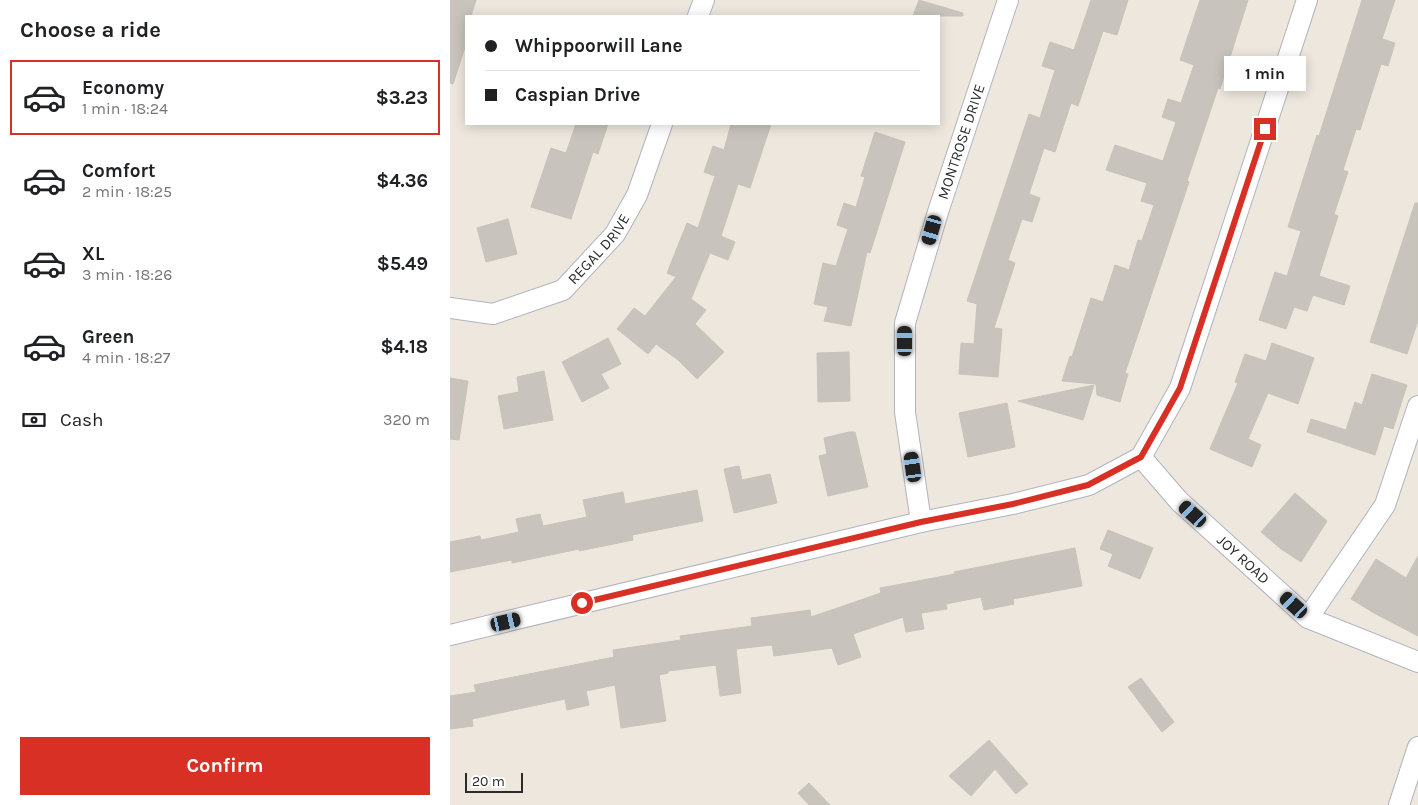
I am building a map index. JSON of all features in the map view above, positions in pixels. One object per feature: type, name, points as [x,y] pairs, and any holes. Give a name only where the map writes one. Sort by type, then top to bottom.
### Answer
[{"type":"street","points":[[698,15],[704,0]]},
{"type":"street","name":"MONTROSE DRIVE","points":[[921,522],[905,412],[905,323],[938,212],[1008,0]]},
{"type":"street","points":[[450,635],[921,522],[1013,504],[1088,485],[1141,457],[1180,388],[1307,0]]},
{"type":"street","name":"REGAL DRIVE","points":[[450,308],[493,314],[563,290],[615,234],[636,195],[662,125]]},
{"type":"street","points":[[1308,618],[1385,506],[1418,406]]},
{"type":"street","name":"JOY ROAD","points":[[1141,457],[1179,501],[1308,618],[1418,662]]},
{"type":"street","points":[[1398,805],[1418,747]]},
{"type":"building","points":[[450,0],[476,0],[471,15],[465,15],[465,47],[453,84],[450,83]]},
{"type":"building","points":[[919,0],[963,13],[963,16],[913,15]]},
{"type":"building","points":[[1091,0],[1128,0],[1117,35],[1103,31],[1078,106],[1071,103],[1055,152],[1044,148],[1029,194],[1040,198],[1032,222],[1022,219],[1008,260],[1015,263],[994,328],[1002,329],[998,377],[959,374],[961,343],[974,344],[977,304],[967,301],[1029,114],[1040,118],[1055,70],[1042,66],[1050,42],[1074,50]]},
{"type":"building","points":[[1200,0],[1248,0],[1125,373],[1128,374],[1120,402],[1097,395],[1096,384],[1062,381],[1070,356],[1072,357],[1091,298],[1103,302],[1115,265],[1129,270],[1138,240],[1142,241],[1154,205],[1141,201],[1147,183],[1106,170],[1115,145],[1163,161],[1176,122],[1162,117],[1168,99],[1181,103],[1194,65],[1180,60]]},
{"type":"building","points":[[1362,0],[1395,0],[1382,39],[1395,43],[1388,66],[1381,64],[1360,130],[1356,129],[1343,170],[1348,172],[1334,214],[1338,216],[1319,276],[1350,286],[1344,305],[1313,295],[1307,311],[1294,307],[1286,329],[1259,320],[1275,272],[1287,276],[1301,231],[1288,227]]},
{"type":"building","points":[[576,125],[608,125],[598,154],[593,152],[571,219],[531,207],[551,148],[566,153]]},
{"type":"building","points":[[731,125],[771,125],[750,188],[738,184],[721,236],[735,242],[728,260],[710,253],[691,299],[706,310],[695,324],[724,352],[697,379],[678,360],[656,344],[648,354],[617,329],[634,308],[645,316],[676,277],[667,273],[687,223],[698,228],[715,176],[704,172],[713,146],[724,150]]},
{"type":"building","points":[[875,132],[905,142],[870,253],[867,252],[851,326],[824,321],[828,307],[814,304],[823,263],[836,266],[848,229],[837,225],[844,203],[856,207],[865,177],[861,176]]},
{"type":"building","points":[[1415,203],[1418,203],[1418,321],[1407,354],[1370,342]]},
{"type":"building","points":[[508,219],[517,254],[486,262],[477,228]]},
{"type":"building","points":[[608,338],[621,364],[601,374],[609,388],[582,402],[562,362]]},
{"type":"building","points":[[1272,343],[1314,358],[1298,404],[1268,393],[1248,439],[1261,445],[1252,467],[1210,449],[1238,383],[1235,382],[1245,354],[1266,361]]},
{"type":"building","points":[[849,352],[850,401],[818,402],[817,353]]},
{"type":"building","points":[[544,371],[553,420],[504,429],[498,396],[519,392],[517,377]]},
{"type":"building","points":[[1372,374],[1407,385],[1393,429],[1384,426],[1375,455],[1307,432],[1311,419],[1346,430],[1355,402],[1362,405]]},
{"type":"building","points":[[450,378],[468,381],[459,440],[450,439]]},
{"type":"building","points":[[1094,385],[1083,420],[1018,401]]},
{"type":"building","points":[[1007,403],[1015,447],[968,457],[959,413]]},
{"type":"building","points":[[855,432],[868,487],[828,496],[819,456],[827,454],[824,438]]},
{"type":"building","points":[[739,466],[742,480],[770,474],[777,503],[734,513],[724,469]]},
{"type":"building","points":[[697,490],[703,521],[632,535],[633,540],[579,551],[579,549],[512,563],[512,560],[450,572],[450,542],[480,536],[481,540],[519,532],[516,519],[540,514],[543,526],[587,517],[583,500],[623,492],[625,504]]},
{"type":"building","points":[[1295,493],[1327,521],[1301,562],[1281,549],[1261,532]]},
{"type":"building","points":[[1108,530],[1153,548],[1140,579],[1108,566],[1113,554],[1100,549]]},
{"type":"building","points":[[1075,548],[1082,586],[1013,599],[1014,604],[984,610],[981,597],[946,604],[947,609],[921,613],[924,629],[906,632],[903,617],[853,634],[861,657],[838,665],[832,648],[774,656],[772,645],[736,649],[741,693],[720,696],[716,665],[668,671],[668,673],[659,675],[666,721],[621,728],[615,685],[586,691],[589,705],[567,710],[565,699],[472,719],[473,726],[450,729],[450,696],[476,692],[474,685],[614,657],[613,650],[681,640],[680,636],[752,626],[751,618],[810,610],[811,617],[881,593],[880,588]]},
{"type":"building","points":[[1418,556],[1418,636],[1351,599],[1376,559],[1406,578]]},
{"type":"building","points":[[1141,678],[1174,722],[1162,732],[1128,687]]},
{"type":"building","points":[[989,740],[1028,784],[1016,794],[995,769],[971,796],[949,776]]},
{"type":"building","points":[[809,783],[830,805],[809,805],[798,793]]},
{"type":"route","points":[[582,603],[921,522],[1013,504],[1088,485],[1141,457],[1180,388],[1265,129]]}]
